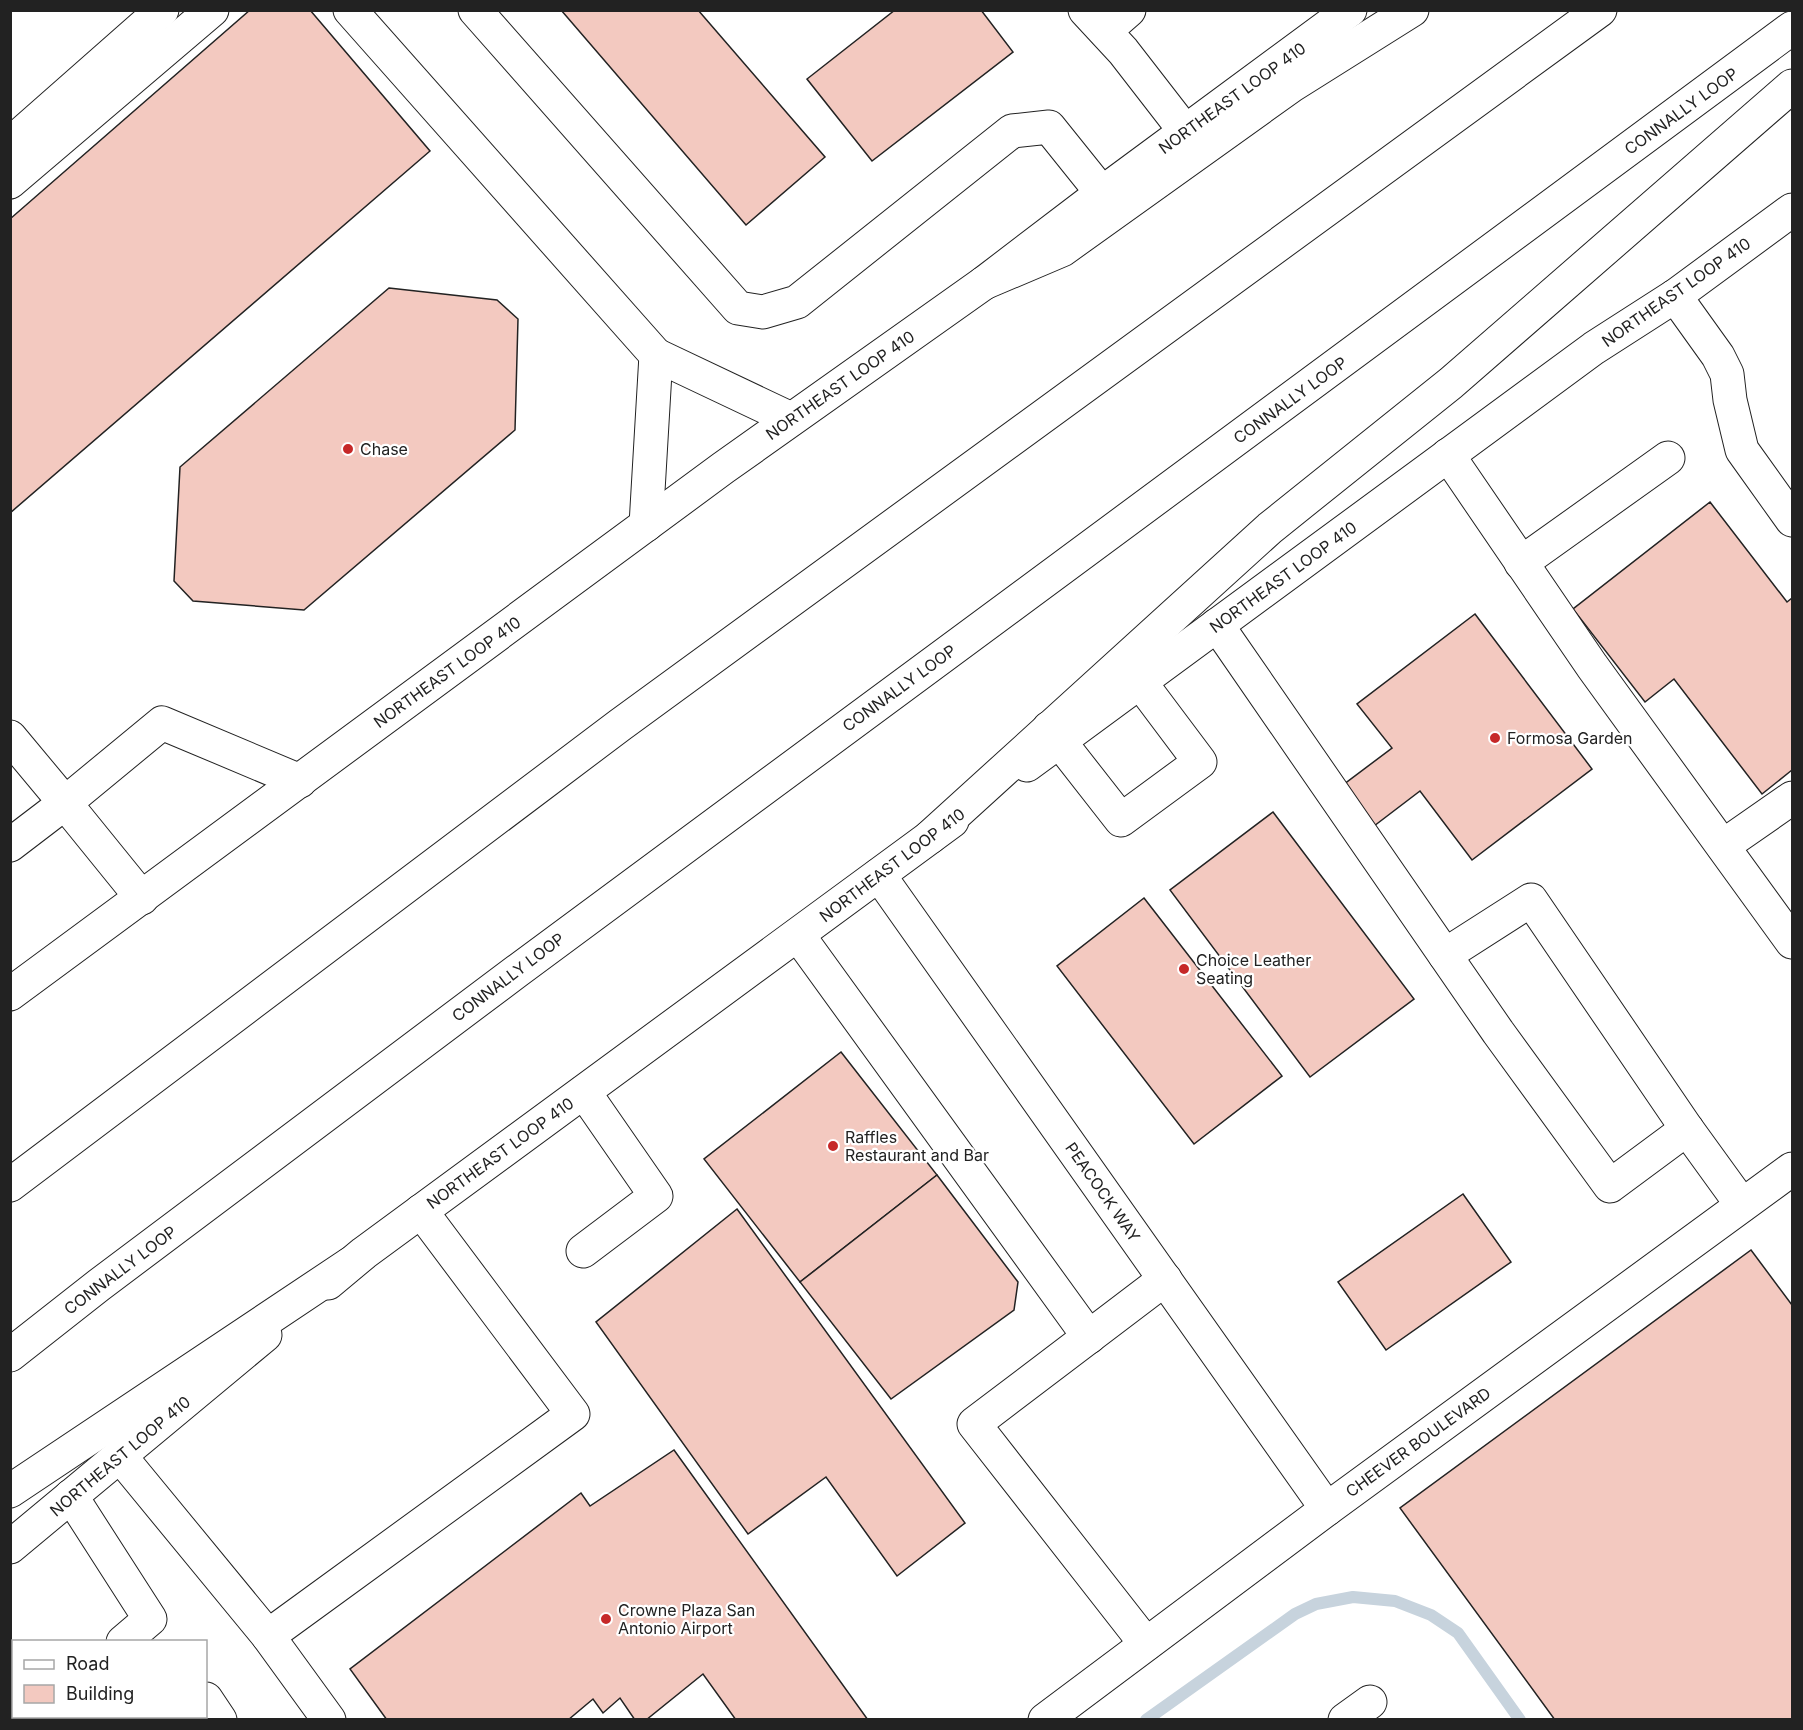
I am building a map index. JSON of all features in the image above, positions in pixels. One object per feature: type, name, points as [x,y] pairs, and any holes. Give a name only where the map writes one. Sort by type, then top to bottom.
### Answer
[{"type":"main road","points":[[10,144],[162,10]]},
{"type":"main road","points":[[10,182],[212,10]]},
{"type":"main road","points":[[350,10],[656,355],[790,419]]},
{"type":"main road","points":[[475,10],[738,308],[762,312],[797,302],[1012,130],[1049,127],[1102,193]]},
{"type":"main road","name":"NORTHEAST LOOP 410","points":[[10,994],[790,419],[984,283],[1350,10]]},
{"type":"main road","points":[[984,283],[1062,250],[1291,86],[1412,10]]},
{"type":"main road","points":[[10,1185],[620,725],[1600,10]]},
{"type":"main road","points":[[1106,18],[1123,51],[1185,131]]},
{"type":"main road","name":"CONNALLY LOOP","points":[[10,1355],[99,1285],[517,971],[1792,28]]},
{"type":"main road","points":[[1140,682],[1200,762],[1121,820],[1054,734],[1270,528],[1452,383],[1792,86]]},
{"type":"main road","name":"NORTHEAST LOOP 410","points":[[10,1547],[350,1264],[930,837],[1054,734],[1140,682],[1594,348],[1675,296],[1790,216]]},
{"type":"main road","points":[[1675,296],[1718,356],[1727,374],[1730,400],[1742,450],[1792,520]]},
{"type":"main road","points":[[646,525],[656,355]]},
{"type":"main road","points":[[1448,455],[1592,666],[1792,942]]},
{"type":"main road","points":[[1521,562],[1668,458]]},
{"type":"main road","points":[[1217,625],[1445,956],[1610,1186],[1687,1129]]},
{"type":"main road","points":[[10,846],[162,723],[300,781]]},
{"type":"main road","points":[[10,737],[142,898]]},
{"type":"main road","points":[[1723,846],[1792,798]]},
{"type":"main road","name":"PEACOCK WAY","points":[[879,875],[1327,1509]]},
{"type":"main road","points":[[1445,956],[1531,900],[1687,1129],[1742,1205]]},
{"type":"main road","points":[[798,935],[1089,1337]]},
{"type":"main road","points":[[583,1251],[656,1196],[584,1092]]},
{"type":"main road","name":"CHEEVER BOULEVARD","points":[[1045,1719],[1327,1509],[1792,1169]]},
{"type":"main road","points":[[268,1636],[573,1414],[421,1211]]},
{"type":"main road","points":[[10,1491],[350,1264]]},
{"type":"main road","points":[[1146,1644],[974,1424],[1165,1279]]},
{"type":"main road","points":[[120,1456],[268,1636],[329,1719]]},
{"type":"main road","points":[[71,1496],[157,1630],[126,1640]]},
{"type":"main road","points":[[207,1700],[220,1719]]},
{"type":"building","points":[[250,10],[310,10],[430,151],[10,513],[10,219]]},
{"type":"building","points":[[561,10],[698,10],[825,157],[746,225]]},
{"type":"building","points":[[895,10],[981,10],[1013,52],[872,161],[807,79]]},
{"type":"building","name":"Chase","points":[[389,288],[497,300],[518,319],[515,430],[304,610],[193,601],[174,581],[180,467]]},
{"type":"building","points":[[1710,502],[1787,602],[1792,598],[1792,770],[1762,794],[1674,679],[1645,702],[1573,609]]},
{"type":"building","points":[[1475,614],[1592,769],[1472,860],[1420,791],[1374,826],[1343,785],[1392,748],[1357,704]]},
{"type":"building","points":[[1273,812],[1414,999],[1310,1077],[1170,890]]},
{"type":"building","points":[[1144,898],[1282,1076],[1194,1144],[1057,966]]},
{"type":"building","points":[[841,1052],[937,1175],[800,1282],[704,1159]]},
{"type":"building","points":[[937,1175],[1018,1282],[1014,1310],[891,1399],[800,1282]]},
{"type":"building","points":[[1463,1194],[1511,1262],[1386,1350],[1338,1282]]},
{"type":"building","points":[[737,1209],[965,1523],[897,1576],[826,1477],[748,1534],[596,1322]]},
{"type":"building","points":[[1751,1250],[1792,1305],[1792,1720],[1555,1720],[1400,1508]]},
{"type":"building","name":"Crowne Plaza San Antonio Airport","points":[[674,1450],[868,1720],[736,1720],[703,1674],[646,1720],[635,1720],[620,1698],[603,1713],[593,1699],[568,1720],[387,1720],[350,1669],[581,1493],[590,1506]]},
{"type":"building","points":[[110,1718],[156,1718],[160,1720],[109,1720]]},
{"type":"waterway","points":[[1146,1720],[1295,1614],[1316,1604],[1353,1597],[1395,1601],[1431,1615],[1458,1633],[1520,1720]]},
{"type":"place","name":"Chase","points":[[348,449]]},
{"type":"place","name":"Formosa Garden","points":[[1495,738]]},
{"type":"place","name":"Choice Leather Seating","points":[[1184,969]]},
{"type":"place","name":"Raffles Restaurant and Bar","points":[[833,1146]]},
{"type":"place","name":"Crowne Plaza San Antonio Airport","points":[[606,1619]]}]
